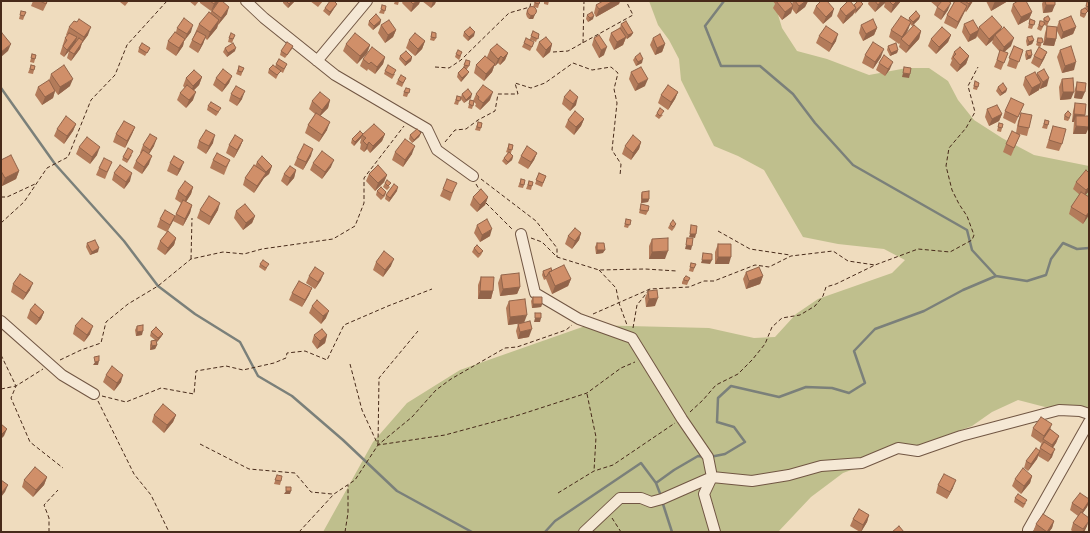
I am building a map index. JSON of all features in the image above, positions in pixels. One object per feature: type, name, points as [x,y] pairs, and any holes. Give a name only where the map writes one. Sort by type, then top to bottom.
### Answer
[{"type":"street","points":[[246,1],[335,76],[427,129],[437,150],[473,176]]},
{"type":"street","points":[[317,61],[367,1]]},
{"type":"street","points":[[521,234],[535,293],[579,319],[632,338],[708,457],[712,477],[704,494],[713,530]]},
{"type":"street","points":[[1,321],[62,375],[94,394]]},
{"type":"street","points":[[584,532],[606,509],[620,498],[641,498],[651,502],[712,477],[752,481],[789,475],[821,466],[862,463],[898,448],[918,451],[961,436],[1059,410],[1080,411],[1089,414]]},
{"type":"street","points":[[1028,530],[1089,422]]},
{"type":"path","points":[[1,223],[24,202],[47,168],[68,157],[91,100],[116,75],[127,45],[167,1]]},
{"type":"path","points":[[435,67],[449,68],[461,60],[509,13],[530,7],[531,1]]},
{"type":"path","points":[[583,42],[584,1]]},
{"type":"path","points":[[553,52],[568,51],[633,15],[626,1]]},
{"type":"path","points":[[437,150],[455,130],[466,129],[494,111],[498,94],[518,94],[514,83],[531,88],[545,83],[573,64],[592,70],[611,67],[618,72],[614,89],[617,103],[612,150],[621,164],[620,176]]},
{"type":"path","points":[[558,493],[594,471],[613,465],[682,419],[716,385],[738,374],[752,360],[765,344],[772,327],[782,318],[800,315],[815,306],[823,296],[826,287],[875,265],[918,250],[950,252],[972,240],[974,235],[952,190],[946,166],[949,148],[966,128],[975,112],[968,86],[978,67]]},
{"type":"path","points":[[1,389],[16,386],[50,365],[81,350],[101,344],[106,322],[128,304],[158,286],[191,259],[223,252],[244,254],[262,249],[333,239],[356,226],[364,203],[364,178],[409,120]]},
{"type":"path","points":[[473,176],[482,195]]},
{"type":"path","points":[[473,176],[484,180],[536,221],[557,248],[557,257]]},
{"type":"path","points":[[1,197],[7,198],[36,183]]},
{"type":"path","points":[[484,201],[510,227],[521,234],[542,242],[557,257],[599,270],[645,268],[677,271]]},
{"type":"path","points":[[191,259],[192,218]]},
{"type":"path","points":[[718,231],[750,248],[791,256],[833,251],[848,261],[875,265]]},
{"type":"path","points":[[299,532],[334,494],[355,480],[378,445],[412,418],[436,390],[451,379],[505,348],[516,347],[566,330],[579,319],[650,289],[689,288],[704,281],[714,281],[755,265],[769,267],[791,256]]},
{"type":"path","points":[[599,270],[616,288],[618,303],[632,338]]},
{"type":"path","points":[[94,394],[126,402],[161,388],[194,394],[196,371],[226,366],[243,370],[286,358],[288,353],[305,351],[327,360],[344,325],[432,289]]},
{"type":"path","points":[[632,338],[637,305],[650,289]]},
{"type":"path","points":[[378,445],[379,378],[418,331]]},
{"type":"path","points":[[1,355],[16,386],[11,398],[30,442],[63,468]]},
{"type":"path","points":[[378,445],[445,435],[519,415],[587,393],[621,368],[644,358]]},
{"type":"path","points":[[350,364],[362,410],[378,445]]},
{"type":"path","points":[[587,393],[596,437],[594,471]]},
{"type":"path","points":[[94,394],[109,428],[134,474],[151,495],[169,532]]},
{"type":"path","points":[[200,444],[249,469],[295,473],[311,492],[334,494]]},
{"type":"path","points":[[345,532],[348,513],[348,485]]},
{"type":"path","points":[[49,532],[48,518],[44,506],[58,490]]},
{"type":"path","points":[[606,509],[621,532]]},
{"type":"green space","points":[[649,1],[774,1],[782,28],[797,51],[827,59],[869,75],[907,68],[929,68],[948,81],[958,100],[974,120],[1002,138],[1034,155],[1089,166],[1089,409],[1065,406],[1045,407],[1018,400],[992,412],[972,426],[843,473],[811,497],[778,532],[323,532],[373,442],[407,403],[460,370],[588,325],[709,328],[754,338],[775,337],[796,314],[818,299],[892,273],[905,260],[884,249],[838,244],[803,237],[764,170],[714,146],[681,80],[679,59],[658,25]]},
{"type":"building","points":[[219,1],[222,1],[229,7],[221,18],[212,11]]},
{"type":"building","points":[[330,1],[334,1],[337,4],[330,12],[325,8]]},
{"type":"building","points":[[603,1],[613,1],[599,9],[596,5]]},
{"type":"building","points":[[776,1],[790,1],[793,6],[785,12]]},
{"type":"building","points":[[795,1],[806,1],[799,6]]},
{"type":"building","points":[[821,1],[827,1],[834,9],[826,17],[816,6]]},
{"type":"building","points":[[848,1],[856,8],[846,16],[840,9]]},
{"type":"building","points":[[858,1],[863,4],[855,10],[854,5]]},
{"type":"building","points":[[889,1],[897,1],[893,5]]},
{"type":"building","points":[[942,1],[951,3],[944,12],[937,7]]},
{"type":"building","points":[[955,1],[959,1],[967,6],[958,22],[947,15]]},
{"type":"building","points":[[1018,1],[1026,1],[1032,12],[1021,17],[1013,4]]},
{"type":"building","points":[[1045,1],[1055,1],[1055,5],[1046,5]]},
{"type":"building","points":[[382,5],[386,6],[385,11],[381,9]]},
{"type":"building","points":[[532,7],[536,11],[532,15],[528,11]]},
{"type":"building","points":[[1085,8],[1088,11],[1085,14],[1081,13],[1081,10]]},
{"type":"building","points":[[21,11],[26,12],[24,16],[20,15]]},
{"type":"building","points":[[916,11],[920,16],[913,22],[909,18]]},
{"type":"building","points":[[209,12],[219,20],[210,32],[199,24]]},
{"type":"building","points":[[592,12],[594,16],[590,18],[587,15]]},
{"type":"building","points":[[376,14],[381,20],[374,26],[369,21]]},
{"type":"building","points":[[901,16],[911,22],[902,37],[891,30]]},
{"type":"building","points":[[992,16],[1002,27],[989,39],[979,27]]},
{"type":"building","points":[[1048,16],[1050,19],[1048,22],[1044,18]]},
{"type":"building","points":[[1071,16],[1076,27],[1063,32],[1059,21]]},
{"type":"building","points":[[184,18],[193,25],[187,34],[177,28]]},
{"type":"building","points":[[79,19],[91,27],[84,37],[69,27],[74,21],[77,22]]},
{"type":"building","points":[[873,19],[877,28],[866,34],[861,25]]},
{"type":"building","points":[[1030,19],[1035,21],[1034,25],[1029,24]]},
{"type":"building","points":[[389,20],[396,30],[388,35],[381,25]]},
{"type":"building","points":[[973,20],[979,30],[970,35],[964,24]]},
{"type":"building","points":[[626,21],[633,33],[628,35],[621,24]]},
{"type":"building","points":[[1040,21],[1045,23],[1042,27],[1039,25]]},
{"type":"building","points":[[914,25],[921,31],[909,46],[901,39]]},
{"type":"building","points":[[826,26],[838,34],[832,44],[819,36]]},
{"type":"building","points":[[1047,26],[1057,27],[1056,39],[1046,38]]},
{"type":"building","points":[[470,27],[475,32],[469,37],[464,32]]},
{"type":"building","points":[[942,27],[951,35],[939,47],[931,39]]},
{"type":"building","points":[[1004,27],[1014,38],[1004,47],[995,35]]},
{"type":"building","points":[[620,28],[626,37],[617,42],[611,33]]},
{"type":"building","points":[[197,31],[206,36],[201,45],[192,40]]},
{"type":"building","points":[[533,31],[539,34],[538,39],[531,36]]},
{"type":"building","points":[[175,32],[185,39],[179,48],[168,41]]},
{"type":"building","points":[[432,32],[436,33],[436,38],[431,37]]},
{"type":"building","points":[[69,33],[77,37],[67,50],[63,46],[67,40],[65,38]]},
{"type":"building","points":[[231,33],[235,35],[233,39],[229,38]]},
{"type":"building","points":[[355,33],[370,45],[360,56],[346,44]]},
{"type":"building","points":[[415,33],[425,41],[418,49],[409,40]]},
{"type":"building","points":[[1,34],[11,44],[1,52]]},
{"type":"building","points":[[660,34],[665,44],[657,48],[653,38]]},
{"type":"building","points":[[599,35],[607,47],[601,50],[594,38]]},
{"type":"building","points":[[1032,36],[1034,40],[1029,42],[1027,37]]},
{"type":"building","points":[[546,37],[552,44],[546,50],[539,42]]},
{"type":"building","points":[[79,38],[83,41],[74,54],[69,51]]},
{"type":"building","points":[[526,38],[534,42],[532,47],[524,43]]},
{"type":"building","points":[[1038,38],[1042,38],[1043,42],[1037,42]]},
{"type":"building","points":[[287,42],[293,46],[287,55],[281,51]]},
{"type":"building","points":[[873,42],[884,49],[875,62],[865,55]]},
{"type":"building","points":[[142,43],[150,48],[147,53],[139,48]]},
{"type":"building","points":[[233,43],[236,48],[228,53],[225,48]]},
{"type":"building","points":[[896,43],[898,50],[891,53],[888,46]]},
{"type":"building","points":[[497,44],[508,53],[503,58],[501,56],[498,59],[490,50]]},
{"type":"building","points":[[1014,46],[1023,50],[1019,62],[1009,58]]},
{"type":"building","points":[[1071,46],[1076,62],[1065,66],[1060,50]]},
{"type":"building","points":[[372,47],[385,57],[377,67],[363,59]]},
{"type":"building","points":[[960,47],[969,56],[960,65],[953,57],[956,54],[954,52]]},
{"type":"building","points":[[1039,47],[1047,52],[1042,60],[1034,56]]},
{"type":"building","points":[[458,50],[462,52],[460,56],[456,54]]},
{"type":"building","points":[[1000,50],[1008,53],[1004,63],[997,60]]},
{"type":"building","points":[[1031,50],[1032,55],[1028,56],[1026,51]]},
{"type":"building","points":[[406,51],[412,57],[406,62],[400,56]]},
{"type":"building","points":[[640,53],[643,59],[638,62],[635,57]]},
{"type":"building","points":[[32,54],[36,55],[35,59],[31,58]]},
{"type":"building","points":[[884,55],[893,62],[888,69],[879,63]]},
{"type":"building","points":[[485,56],[495,64],[486,74],[476,65]]},
{"type":"building","points":[[279,59],[287,64],[284,69],[276,64]]},
{"type":"building","points":[[466,60],[470,61],[469,66],[464,65]]},
{"type":"building","points":[[31,65],[35,66],[34,70],[30,69]]},
{"type":"building","points":[[64,65],[73,79],[60,87],[51,74]]},
{"type":"building","points":[[273,65],[281,71],[277,75],[269,69]]},
{"type":"building","points":[[388,65],[396,70],[393,75],[385,71]]},
{"type":"building","points":[[239,66],[244,68],[242,72],[238,71]]},
{"type":"building","points":[[464,67],[469,72],[462,78],[458,73]]},
{"type":"building","points":[[641,67],[648,79],[638,84],[631,72]]},
{"type":"building","points":[[904,67],[911,68],[910,74],[903,73]]},
{"type":"building","points":[[223,69],[232,76],[225,85],[216,78]]},
{"type":"building","points":[[1044,69],[1049,78],[1043,82],[1037,73]]},
{"type":"building","points":[[194,70],[202,77],[193,86],[186,78]]},
{"type":"building","points":[[1035,72],[1041,83],[1032,88],[1025,77]]},
{"type":"building","points":[[401,75],[406,78],[403,83],[398,80]]},
{"type":"building","points":[[1073,78],[1074,92],[1063,92],[1062,79]]},
{"type":"building","points":[[49,80],[55,91],[45,97],[38,87]]},
{"type":"building","points":[[975,81],[979,83],[978,87],[974,86]]},
{"type":"building","points":[[1077,82],[1086,83],[1085,92],[1076,91]]},
{"type":"building","points":[[1003,83],[1007,89],[1002,93],[998,87]]},
{"type":"building","points":[[187,85],[196,92],[189,100],[180,93]]},
{"type":"building","points":[[483,85],[493,92],[483,103],[476,94]]},
{"type":"building","points":[[668,85],[678,92],[671,102],[661,95]]},
{"type":"building","points":[[236,86],[245,91],[240,99],[231,94]]},
{"type":"building","points":[[406,88],[410,89],[409,93],[404,92]]},
{"type":"building","points":[[468,89],[472,94],[466,100],[462,94]]},
{"type":"building","points":[[570,90],[578,97],[573,104],[564,97]]},
{"type":"building","points":[[320,92],[330,100],[322,110],[312,101]]},
{"type":"building","points":[[457,96],[461,97],[460,101],[456,100]]},
{"type":"building","points":[[1011,98],[1024,104],[1018,117],[1005,111]]},
{"type":"building","points":[[470,100],[474,101],[473,106],[469,104]]},
{"type":"building","points":[[211,102],[221,108],[218,112],[208,106]]},
{"type":"building","points":[[1075,103],[1086,104],[1085,115],[1074,114]]},
{"type":"building","points":[[997,105],[1002,114],[992,119],[987,109]]},
{"type":"building","points":[[660,108],[664,111],[660,116],[657,113]]},
{"type":"building","points":[[575,111],[584,119],[576,127],[568,120]]},
{"type":"building","points":[[1068,111],[1071,114],[1069,118],[1065,116]]},
{"type":"building","points":[[316,113],[330,122],[322,135],[308,125]]},
{"type":"building","points":[[1021,113],[1032,115],[1029,128],[1018,126]]},
{"type":"building","points":[[66,116],[76,124],[67,136],[57,129]]},
{"type":"building","points":[[1076,116],[1089,116],[1089,127],[1076,126]]},
{"type":"building","points":[[1045,120],[1049,121],[1048,125],[1044,124]]},
{"type":"building","points":[[124,121],[135,127],[127,141],[116,134]]},
{"type":"building","points":[[478,122],[482,123],[481,128],[477,127]]},
{"type":"building","points":[[999,123],[1003,124],[1002,128],[998,127]]},
{"type":"building","points":[[374,124],[385,134],[373,146],[369,142],[367,145],[363,141],[366,138],[362,135]]},
{"type":"building","points":[[1053,126],[1066,129],[1062,144],[1049,140]]},
{"type":"building","points":[[417,129],[421,133],[414,140],[410,135]]},
{"type":"building","points":[[206,130],[215,135],[209,146],[199,141]]},
{"type":"building","points":[[360,131],[363,134],[355,142],[352,139]]},
{"type":"building","points":[[1012,131],[1020,135],[1014,148],[1006,144]]},
{"type":"building","points":[[150,134],[157,138],[150,150],[143,145]]},
{"type":"building","points":[[235,135],[243,140],[237,150],[229,145]]},
{"type":"building","points":[[633,135],[641,142],[633,153],[625,146]]},
{"type":"building","points":[[87,137],[100,147],[92,157],[79,147]]},
{"type":"building","points":[[405,139],[415,146],[405,160],[395,152]]},
{"type":"building","points":[[304,144],[313,149],[306,162],[297,158]]},
{"type":"building","points":[[509,144],[513,145],[512,150],[508,149]]},
{"type":"building","points":[[527,146],[537,153],[531,162],[521,156]]},
{"type":"building","points":[[128,148],[133,151],[128,160],[123,157]]},
{"type":"building","points":[[143,150],[152,156],[144,167],[136,161]]},
{"type":"building","points":[[322,151],[334,160],[325,172],[313,163]]},
{"type":"building","points":[[509,152],[513,156],[508,162],[504,158]]},
{"type":"building","points":[[217,153],[230,160],[226,167],[213,160]]},
{"type":"building","points":[[11,155],[19,171],[5,178],[1,171],[1,160]]},
{"type":"building","points":[[174,156],[184,162],[179,169],[170,163]]},
{"type":"building","points":[[262,156],[272,166],[266,172],[257,162]]},
{"type":"building","points":[[104,158],[112,162],[107,172],[99,168]]},
{"type":"building","points":[[120,165],[132,173],[126,182],[114,173]]},
{"type":"building","points":[[254,165],[266,173],[257,186],[245,178]]},
{"type":"building","points":[[378,165],[387,175],[378,183],[369,174]]},
{"type":"building","points":[[290,166],[296,170],[290,178],[284,174]]},
{"type":"building","points":[[1086,170],[1089,173],[1089,187],[1086,190],[1076,182]]},
{"type":"building","points":[[539,173],[546,176],[543,183],[536,180]]},
{"type":"building","points":[[447,179],[457,183],[452,193],[443,189]]},
{"type":"building","points":[[521,179],[525,180],[524,185],[520,184]]},
{"type":"building","points":[[387,180],[391,183],[388,186],[385,183]]},
{"type":"building","points":[[185,181],[193,187],[186,197],[178,191]]},
{"type":"building","points":[[529,181],[533,182],[532,186],[528,185]]},
{"type":"building","points":[[394,184],[398,187],[390,198],[386,195]]},
{"type":"building","points":[[381,187],[386,192],[383,196],[377,191]]},
{"type":"building","points":[[481,189],[488,197],[480,205],[473,197]]},
{"type":"building","points":[[649,191],[649,199],[642,199],[642,192]]},
{"type":"building","points":[[1081,192],[1089,197],[1089,212],[1086,216],[1071,207]]},
{"type":"building","points":[[209,196],[220,203],[211,217],[200,210]]},
{"type":"building","points":[[183,200],[192,205],[185,219],[176,214]]},
{"type":"building","points":[[245,204],[255,216],[246,223],[236,211]]},
{"type":"building","points":[[641,204],[649,206],[648,211],[640,210]]},
{"type":"building","points":[[165,210],[175,216],[170,225],[160,219]]},
{"type":"building","points":[[487,219],[492,229],[482,235],[477,225]]},
{"type":"building","points":[[626,219],[631,220],[630,225],[625,224]]},
{"type":"building","points":[[673,220],[676,224],[673,227],[670,224]]},
{"type":"building","points":[[691,225],[697,226],[696,234],[690,234]]},
{"type":"building","points":[[575,228],[581,233],[575,241],[568,236]]},
{"type":"building","points":[[168,231],[176,238],[168,248],[160,241]]},
{"type":"building","points":[[668,238],[668,251],[652,252],[652,239]]},
{"type":"building","points":[[687,238],[693,238],[692,246],[686,245]]},
{"type":"building","points":[[95,240],[99,248],[92,252],[87,243]]},
{"type":"building","points":[[597,243],[604,243],[605,250],[597,250]]},
{"type":"building","points":[[718,244],[731,244],[731,257],[718,257]]},
{"type":"building","points":[[477,245],[483,251],[479,254],[474,248]]},
{"type":"building","points":[[384,251],[394,259],[385,270],[376,262]]},
{"type":"building","points":[[703,253],[712,254],[712,260],[702,260]]},
{"type":"building","points":[[263,260],[269,264],[266,268],[260,264]]},
{"type":"building","points":[[691,263],[696,264],[694,268],[690,267]]},
{"type":"building","points":[[564,265],[571,279],[555,286],[549,272]]},
{"type":"building","points":[[315,267],[324,273],[318,282],[309,276]]},
{"type":"building","points":[[759,267],[763,276],[749,281],[746,272]]},
{"type":"building","points":[[551,268],[552,271],[545,277],[543,271]]},
{"type":"building","points":[[519,273],[520,287],[503,289],[501,275]]},
{"type":"building","points":[[20,274],[33,283],[26,293],[13,284]]},
{"type":"building","points":[[686,276],[690,278],[688,281],[684,280]]},
{"type":"building","points":[[481,277],[494,277],[493,291],[480,291]]},
{"type":"building","points":[[299,281],[312,288],[305,300],[292,293]]},
{"type":"building","points":[[657,290],[658,298],[649,299],[648,291]]},
{"type":"building","points":[[533,297],[542,297],[542,304],[533,304]]},
{"type":"building","points":[[525,299],[527,315],[510,317],[509,301]]},
{"type":"building","points":[[317,300],[329,311],[323,316],[312,306]]},
{"type":"building","points":[[35,304],[44,312],[39,318],[30,310]]},
{"type":"building","points":[[535,313],[541,313],[541,318],[535,318]]},
{"type":"building","points":[[82,318],[93,326],[87,335],[75,326]]},
{"type":"building","points":[[530,321],[532,329],[520,332],[518,324]]},
{"type":"building","points":[[143,325],[143,331],[137,332],[137,326]]},
{"type":"building","points":[[156,327],[163,334],[158,338],[151,332]]},
{"type":"building","points":[[322,329],[327,335],[320,341],[314,335]]},
{"type":"building","points":[[156,340],[157,345],[152,346],[151,341]]},
{"type":"building","points":[[99,356],[99,361],[95,362],[94,357]]},
{"type":"building","points":[[112,366],[123,375],[117,383],[106,375]]},
{"type":"building","points":[[163,404],[176,415],[167,425],[154,415]]},
{"type":"building","points":[[1041,417],[1052,424],[1044,436],[1033,428]]},
{"type":"building","points":[[1,424],[7,429],[1,435]]},
{"type":"building","points":[[1050,429],[1059,436],[1052,445],[1043,439]]},
{"type":"building","points":[[1044,442],[1055,449],[1051,455],[1040,448]]},
{"type":"building","points":[[1036,448],[1040,451],[1031,464],[1026,461]]},
{"type":"building","points":[[35,467],[47,477],[36,490],[24,480]]},
{"type":"building","points":[[1023,468],[1032,476],[1024,486],[1015,479]]},
{"type":"building","points":[[944,474],[956,480],[950,492],[938,485]]},
{"type":"building","points":[[277,475],[282,476],[281,481],[275,480]]},
{"type":"building","points":[[1,480],[8,485],[1,493]]},
{"type":"building","points":[[286,487],[291,487],[291,491],[286,491]]},
{"type":"building","points":[[1080,493],[1089,499],[1083,510],[1072,503]]},
{"type":"building","points":[[1018,494],[1027,500],[1024,504],[1015,498]]},
{"type":"building","points":[[859,509],[869,515],[863,525],[853,519]]},
{"type":"building","points":[[1081,512],[1089,518],[1083,529],[1073,523]]},
{"type":"building","points":[[1043,514],[1054,521],[1047,532],[1036,524]]},
{"type":"building","points":[[899,526],[904,532],[892,532]]},
{"type":"waterway","points":[[724,1],[705,26],[721,66],[760,66],[793,94],[815,123],[853,165],[967,230],[972,250],[996,276]]},
{"type":"waterway","points":[[1,88],[55,164],[124,241],[158,286],[195,314],[240,342],[258,376],[292,396],[343,440],[397,491],[472,532]]},
{"type":"waterway","points":[[710,457],[725,454],[745,442],[734,427],[717,422],[718,398],[731,386],[779,397],[806,387],[832,388],[849,393],[865,383],[854,351],[875,329],[924,311],[963,290],[996,276],[1027,281],[1046,275],[1051,259],[1063,243],[1077,249],[1089,248]]},
{"type":"waterway","points":[[545,532],[555,521],[641,463],[656,483],[698,456],[705,457]]},
{"type":"waterway","points":[[656,483],[661,496]]},
{"type":"waterway","points":[[662,501],[672,532]]}]
